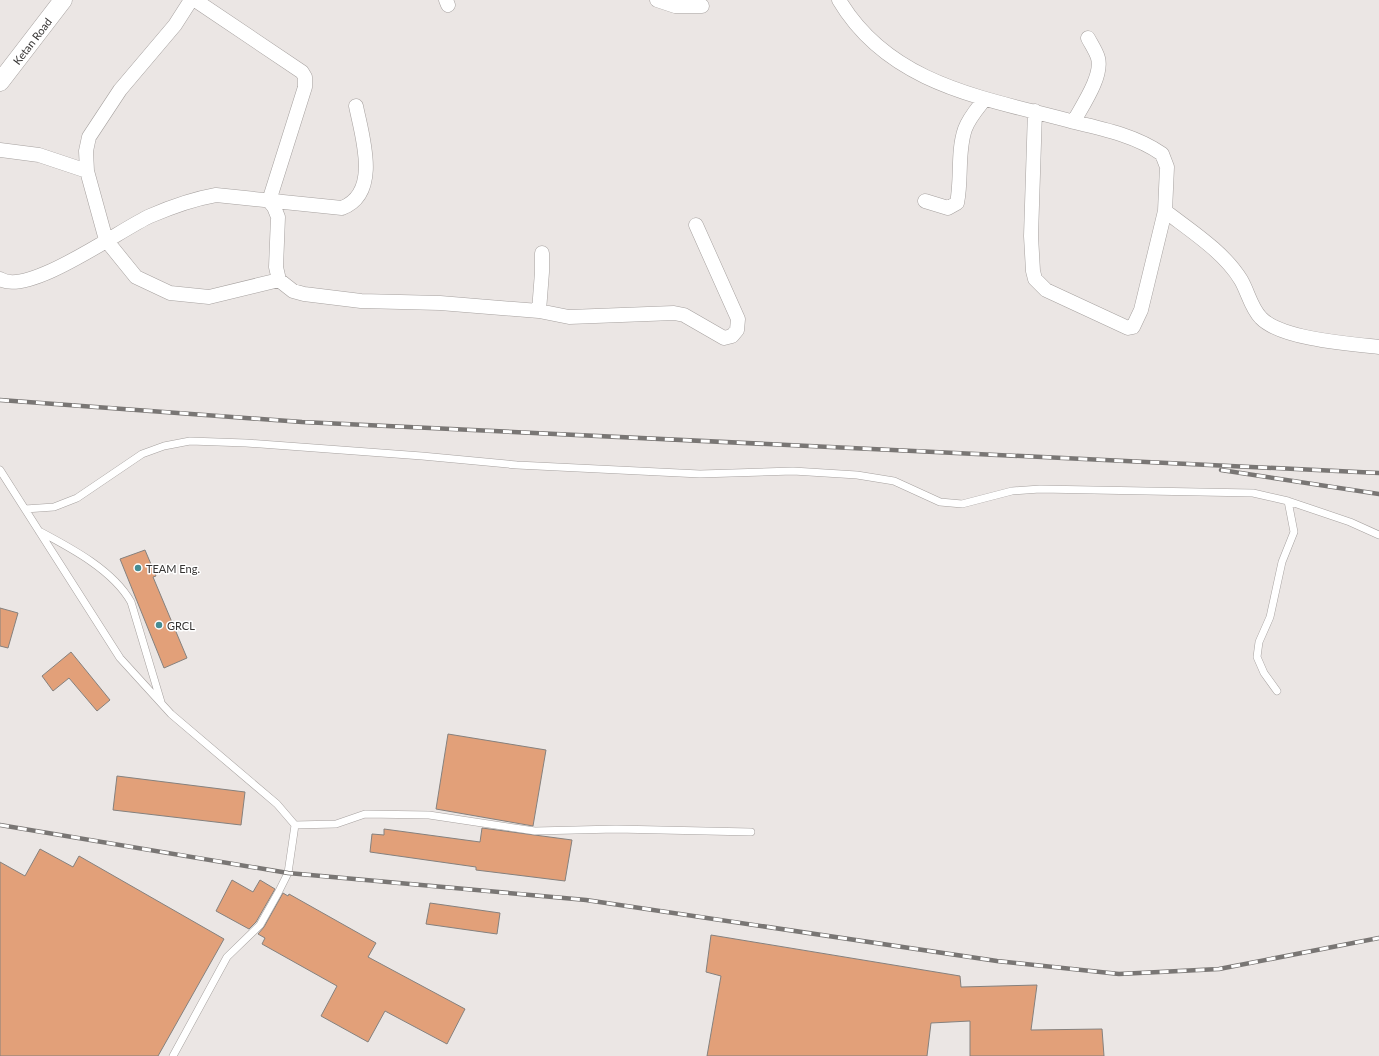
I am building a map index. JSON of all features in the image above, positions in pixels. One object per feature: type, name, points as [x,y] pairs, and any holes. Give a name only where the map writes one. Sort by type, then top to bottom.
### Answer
[{"type":"street","name":"Ketan Road","points":[[0,82],[63,0]]},
{"type":"street","points":[[191,0],[175,25],[120,90],[89,137],[86,151],[86,171],[106,240],[136,277],[170,293],[209,297],[280,280]]},
{"type":"street","points":[[194,0],[302,72],[305,77],[305,87],[270,201],[278,217],[276,267],[280,280],[293,291],[304,294],[361,301],[440,303],[539,311],[569,317],[674,313],[684,315],[724,338],[732,336],[737,330],[738,319],[696,225]]},
{"type":"street","points":[[657,0],[675,6],[702,6]]},
{"type":"street","points":[[839,0],[850,18],[888,56],[939,84],[984,100],[1035,111],[1132,138],[1162,154],[1166,167],[1164,211],[1141,310],[1133,328],[1128,328],[1046,290],[1040,286],[1033,271],[1031,236],[1035,111]]},
{"type":"street","points":[[1074,122],[1097,77],[1099,68],[1098,58],[1088,38]]},
{"type":"street","points":[[925,201],[948,208],[957,203],[960,182],[961,151],[965,128],[984,100]]},
{"type":"street","points":[[0,279],[6,283],[26,280],[69,263],[106,240],[149,217],[195,199],[216,195],[342,208],[351,205],[363,188],[367,172],[364,144],[356,106]]},
{"type":"street","points":[[0,150],[39,155],[86,171]]},
{"type":"street","points":[[1164,211],[1198,236],[1228,263],[1241,280],[1262,319],[1280,329],[1328,342],[1379,347]]},
{"type":"street","points":[[539,311],[542,253]]},
{"type":"lane","points":[[25,509],[54,508],[77,498],[142,454],[164,446],[190,441],[246,443],[422,456],[517,465],[700,474],[793,471],[857,475],[894,481],[940,502],[962,504],[1012,492],[1040,489],[1253,493],[1288,501],[1350,522],[1379,535]]},
{"type":"lane","points":[[0,470],[37,530],[92,611],[120,658],[171,714],[277,804],[295,825],[288,873],[278,892],[260,925],[226,957],[173,1056]]},
{"type":"lane","points":[[1277,691],[1264,673],[1257,657],[1259,642],[1270,617],[1282,562],[1294,532],[1288,501]]},
{"type":"lane","points":[[37,530],[80,554],[124,589],[131,602],[161,703]]},
{"type":"lane","points":[[295,825],[336,824],[365,814],[428,816],[535,831],[616,830],[751,832]]},
{"type":"building","name":"GRCL","points":[[145,550],[156,576],[153,577],[187,658],[164,668],[120,559]]},
{"type":"building","points":[[0,608],[18,613],[8,648],[0,646]]},
{"type":"building","points":[[71,652],[110,700],[97,711],[69,678],[53,691],[42,676]]},
{"type":"building","points":[[448,734],[546,750],[533,826],[436,809]]},
{"type":"building","points":[[117,776],[245,792],[241,825],[113,810]]},
{"type":"building","points":[[482,828],[572,840],[565,881],[476,870],[476,867],[370,852],[372,834],[384,835],[384,829],[480,842]]},
{"type":"building","points":[[40,849],[73,867],[79,856],[224,939],[158,1056],[0,1056],[0,862],[25,876]]},
{"type":"building","points":[[232,880],[253,892],[260,880],[275,889],[256,922],[249,929],[216,911]]},
{"type":"building","points":[[283,893],[288,896],[289,894],[376,943],[368,957],[465,1009],[447,1044],[385,1011],[368,1042],[321,1016],[337,986],[262,944],[265,938],[258,934],[264,927]]},
{"type":"building","points":[[430,903],[500,913],[497,934],[426,924]]},
{"type":"building","points":[[711,935],[960,976],[961,987],[1037,985],[1031,1030],[1102,1029],[1104,1056],[970,1056],[970,1021],[931,1023],[927,1056],[707,1056],[721,976],[706,972]]},
{"type":"railway","points":[[0,400],[302,422],[1379,473]]},
{"type":"railway","points":[[1221,470],[1379,494]]},
{"type":"railway","points":[[0,825],[288,873],[586,900],[997,961],[1119,974],[1219,969],[1379,938]]},
{"type":"place","name":"TEAM Eng.","points":[[138,568]]},
{"type":"place","name":"GRCL","points":[[159,625]]}]
